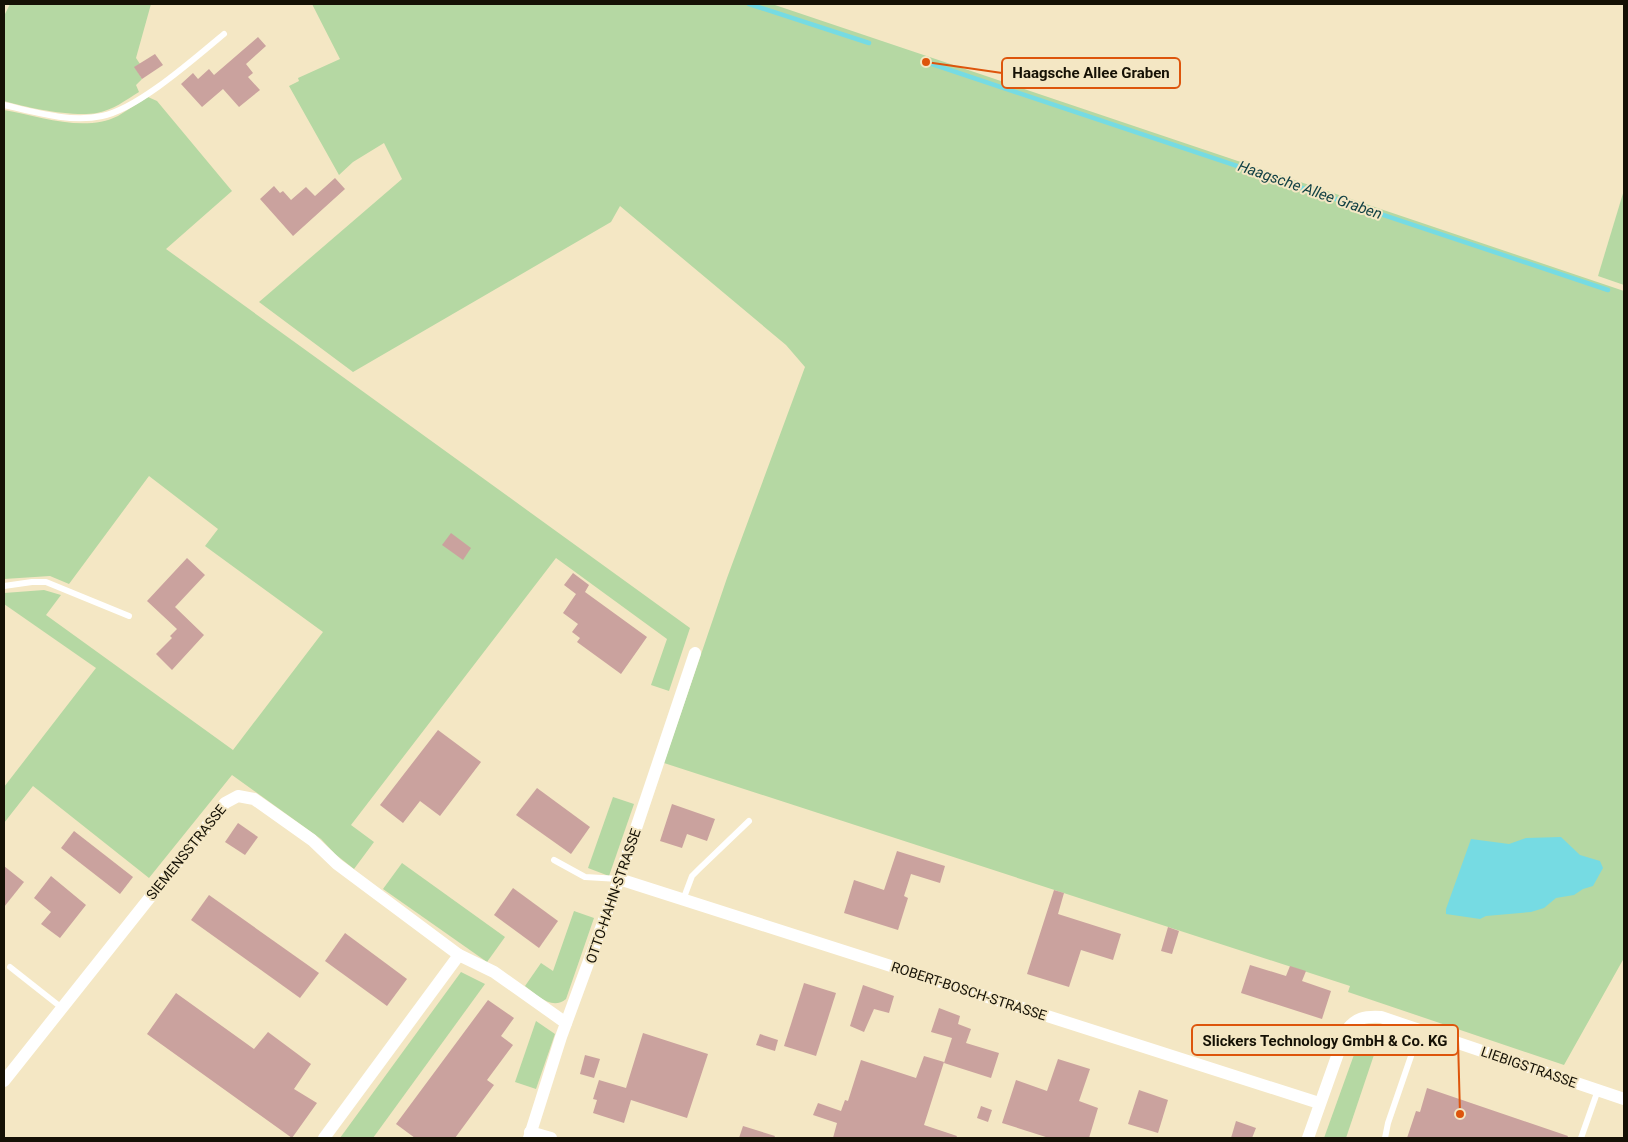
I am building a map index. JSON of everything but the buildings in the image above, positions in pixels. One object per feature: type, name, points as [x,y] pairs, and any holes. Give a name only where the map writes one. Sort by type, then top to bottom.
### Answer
[{"type":"street","name":"OTTO-HAHN-STRASSE","points":[[529,1135],[566,1023],[619,879],[695,653]]},
{"type":"street","name":"SIEMENSSTRASSE","points":[[4,1082],[225,803],[238,796],[254,799],[312,840],[337,864],[459,955],[494,972],[566,1023]]},
{"type":"street","name":"ROBERT-BOSCH-STRASSE","points":[[619,879],[1319,1103]]},
{"type":"street","points":[[324,1138],[459,955]]},
{"type":"street","name":"LIEBIGSTRASSE","points":[[1308,1138],[1346,1032],[1356,1020],[1364,1017],[1381,1017],[1624,1099]]},
{"type":"street","points":[[529,1135],[551,1138]]},
{"type":"lane","points":[[4,105],[78,118],[102,116],[121,109],[152,90],[224,34]]},
{"type":"lane","points":[[4,586],[46,582],[129,616]]},
{"type":"lane","points":[[683,900],[692,876],[749,821]]},
{"type":"lane","points":[[554,860],[585,877],[619,879]]},
{"type":"lane","points":[[10,967],[62,1008]]},
{"type":"lane","points":[[1385,1138],[1388,1122],[1420,1030]]},
{"type":"lane","points":[[1581,1138],[1598,1090]]},
{"type":"green space","points":[[10,4],[151,4],[136,58],[140,64],[135,67],[142,79],[136,85],[139,92],[108,110],[87,114],[50,111],[4,101],[4,16]]},
{"type":"green space","points":[[312,4],[772,4],[1624,291],[1624,958],[1564,1065],[1348,992],[1350,986],[664,763],[727,578],[805,367],[786,345],[620,206],[611,222],[353,372],[259,302],[402,179],[384,143],[353,162],[339,175],[289,86],[299,81],[298,78],[340,59]]},
{"type":"green space","points":[[148,97],[157,101],[232,191],[166,249],[690,628],[669,691],[651,685],[667,639],[556,558],[351,825],[374,842],[354,869],[335,854],[321,839],[232,775],[149,878],[33,786],[4,823],[4,787],[96,668],[4,604],[4,593],[44,590],[61,595],[46,615],[233,750],[323,632],[205,546],[218,529],[149,476],[69,584],[50,576],[4,579],[4,110],[61,122],[91,123],[105,121],[118,116]]},
{"type":"green space","points":[[1624,190],[1624,285],[1598,276]]},
{"type":"green space","points":[[613,797],[634,804],[609,876],[588,868]]},
{"type":"green space","points":[[402,863],[505,937],[487,962],[383,889]]},
{"type":"green space","points":[[574,911],[594,918],[566,999],[561,1002],[550,1003],[525,986],[541,963],[553,971]]},
{"type":"green space","points":[[461,972],[485,984],[373,1138],[340,1138]]},
{"type":"green space","points":[[536,1021],[555,1034],[536,1089],[515,1082]]},
{"type":"green space","points":[[1373,1029],[1382,1031],[1346,1138],[1324,1138],[1360,1038],[1367,1031]]},
{"type":"water","points":[[1561,837],[1580,855],[1600,861],[1603,868],[1593,886],[1583,889],[1574,895],[1556,898],[1544,908],[1531,912],[1486,916],[1480,919],[1446,914],[1446,909],[1471,839],[1509,844],[1526,838]]},
{"type":"waterway","name":"Haagsche Allee Graben","points":[[749,4],[869,43]]},
{"type":"waterway","name":"Haagsche Allee Graben","points":[[926,62],[1608,290]]},
{"type":"place","name":"Haagsche Allee Graben","points":[[926,62]]},
{"type":"place","name":"Slickers Technology GmbH & Co. KG","points":[[1460,1114]]}]
